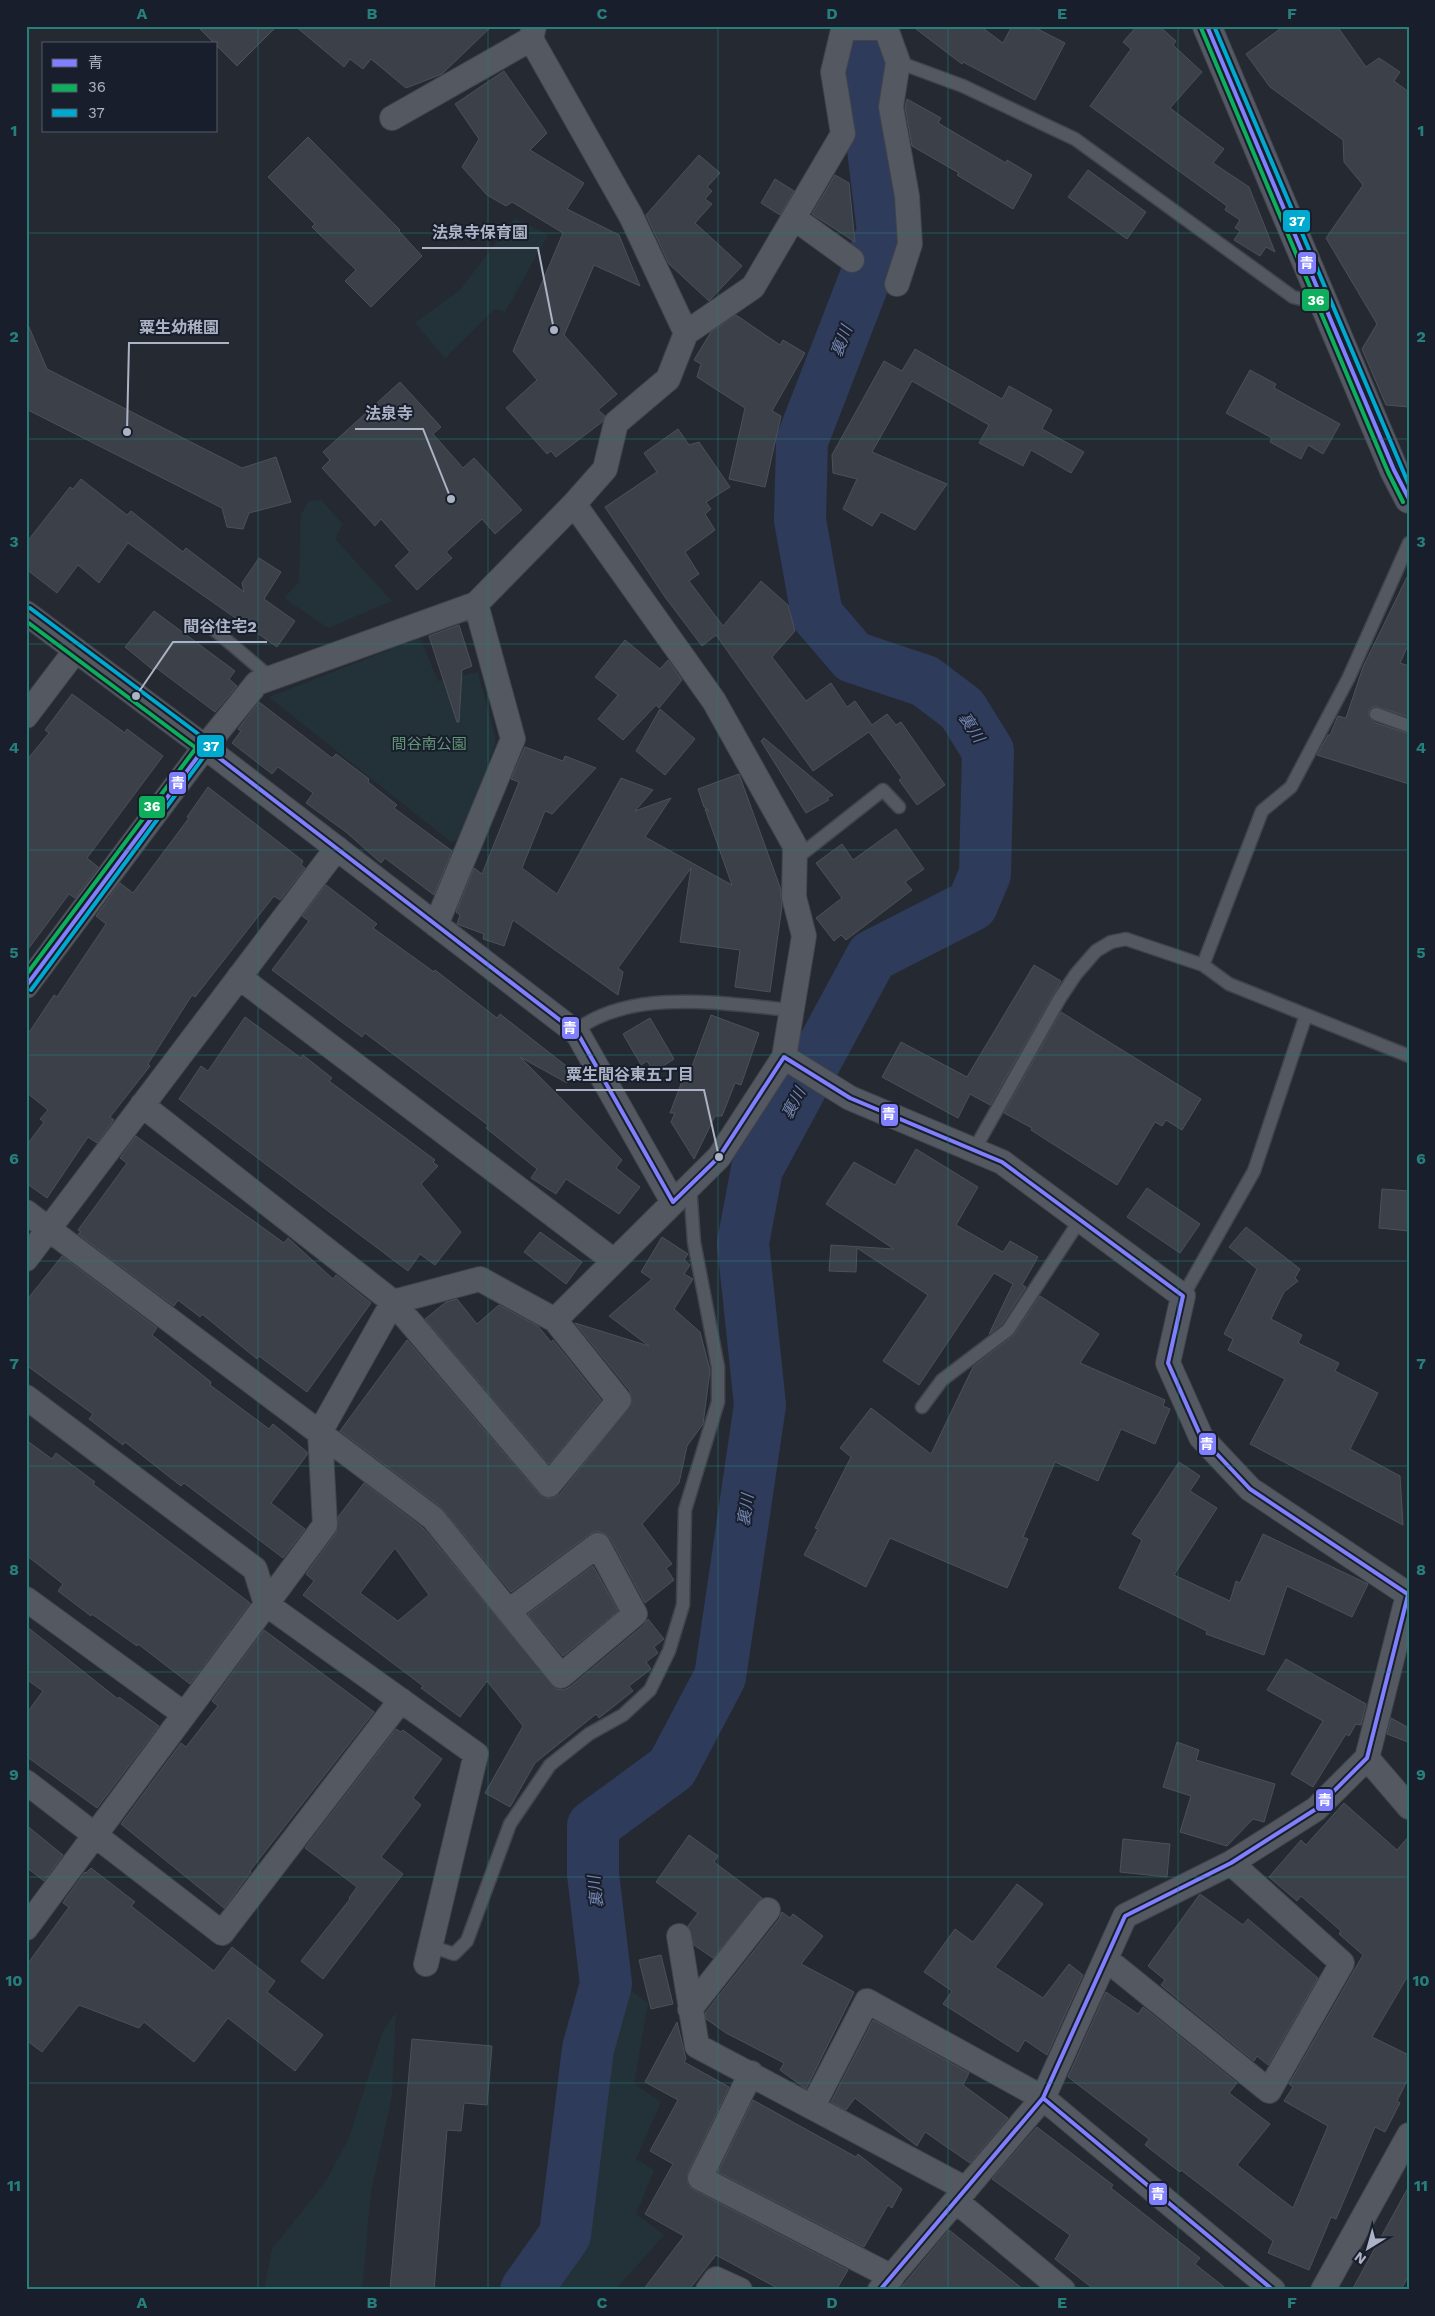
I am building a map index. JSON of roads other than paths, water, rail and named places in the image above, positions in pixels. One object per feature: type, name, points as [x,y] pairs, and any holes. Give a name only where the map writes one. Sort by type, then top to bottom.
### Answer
[{"type":"main road","points":[[1207,26],[1394,470],[1409,499]]},
{"type":"street","points":[[26,986],[205,747],[257,683],[476,604],[574,504],[605,469],[616,423],[668,379],[686,333],[753,287],[843,134],[833,72],[844,27],[884,27],[898,62],[891,107],[907,196],[910,244],[897,284]]},
{"type":"street","points":[[392,118],[532,33],[631,216],[686,333]]},
{"type":"street","points":[[794,218],[852,260]]},
{"type":"street","points":[[555,1320],[719,1157],[784,1057],[804,936],[794,897],[795,846],[714,701],[574,504]]},
{"type":"street","points":[[436,925],[513,739],[476,604]]},
{"type":"street","points":[[26,613],[205,747],[578,1034],[673,1202]]},
{"type":"street","points":[[26,716],[76,650]]},
{"type":"street","points":[[26,1259],[336,848]]},
{"type":"street","points":[[239,977],[614,1261]]},
{"type":"street","points":[[751,2073],[700,2178],[886,2283],[1043,2098],[1125,1916],[1231,1863],[1316,1808],[1367,1758],[1408,1595],[1250,1489],[1201,1437],[1168,1363],[1183,1296],[1002,1162],[850,1098],[784,1057]]},
{"type":"street","points":[[26,1928],[325,1525],[320,1432],[393,1302],[480,1279],[555,1320],[618,1400],[549,1484],[393,1302],[142,1105]]},
{"type":"street","points":[[26,1212],[433,1518],[561,1676],[635,1614],[598,1546],[509,1611]]},
{"type":"street","points":[[26,1397],[254,1569],[266,1604],[476,1754],[428,1955]]},
{"type":"street","points":[[26,1598],[184,1714]]},
{"type":"street","points":[[26,1782],[222,1933],[401,1700]]},
{"type":"street","points":[[1367,1758],[1409,1807]]},
{"type":"street","points":[[1106,1959],[1269,2091],[1342,1963],[1231,1863]]},
{"type":"street","points":[[690,2009],[768,1910]]},
{"type":"street","points":[[679,1936],[697,2046],[813,2106],[961,2195],[1063,2290]]},
{"type":"street","points":[[813,2106],[867,2001],[1043,2098],[1273,2290]]},
{"type":"street","points":[[1323,2290],[1409,2135]]},
{"type":"street","points":[[708,2290],[716,2279],[740,2290]]},
{"type":"lane","points":[[898,62],[963,86],[1075,139],[1293,298],[1325,305]]},
{"type":"lane","points":[[1202,965],[1262,811],[1291,787],[1349,677],[1409,543]]},
{"type":"lane","points":[[210,626],[271,678]]},
{"type":"lane","points":[[1376,714],[1409,726]]},
{"type":"lane","points":[[794,860],[883,790],[899,807]]},
{"type":"lane","points":[[974,1150],[1060,998],[1076,974],[1096,951],[1111,942],[1126,939],[1202,965],[1229,984],[1409,1056]]},
{"type":"lane","points":[[574,1031],[588,1021],[642,1004],[701,1002],[792,1010]]},
{"type":"lane","points":[[1183,1296],[1254,1171],[1306,1015]]},
{"type":"lane","points":[[428,1955],[454,1954],[467,1941],[510,1824],[550,1765],[589,1734],[623,1715],[650,1690],[669,1651],[683,1605],[685,1510],[718,1402],[718,1367],[694,1242],[690,1186]]},
{"type":"lane","points":[[922,1407],[942,1380],[1008,1330],[1080,1220]]},
{"type":"waterway","name":"裏川","points":[[526,2290],[565,2235],[588,2049],[606,1984],[593,1874],[593,1826],[672,1768],[720,1677],[760,1405],[743,1243],[757,1169],[872,956],[972,905],[985,874],[988,751],[962,709],[925,681],[853,657],[817,615],[800,520],[802,441],[883,232],[860,41],[865,26]]},
{"type":"place","name":"法泉寺保育園","points":[[554,330]]},
{"type":"place","name":"粟生幼稚園","points":[[127,432]]},
{"type":"place","name":"法泉寺","points":[[451,499]]},
{"type":"place","name":"間谷住宅2","points":[[136,696]]},
{"type":"place","name":"粟生間谷東五丁目","points":[[719,1157]]},
{"type":"park label","name":"間谷南公園","points":[[429,744]]}]
